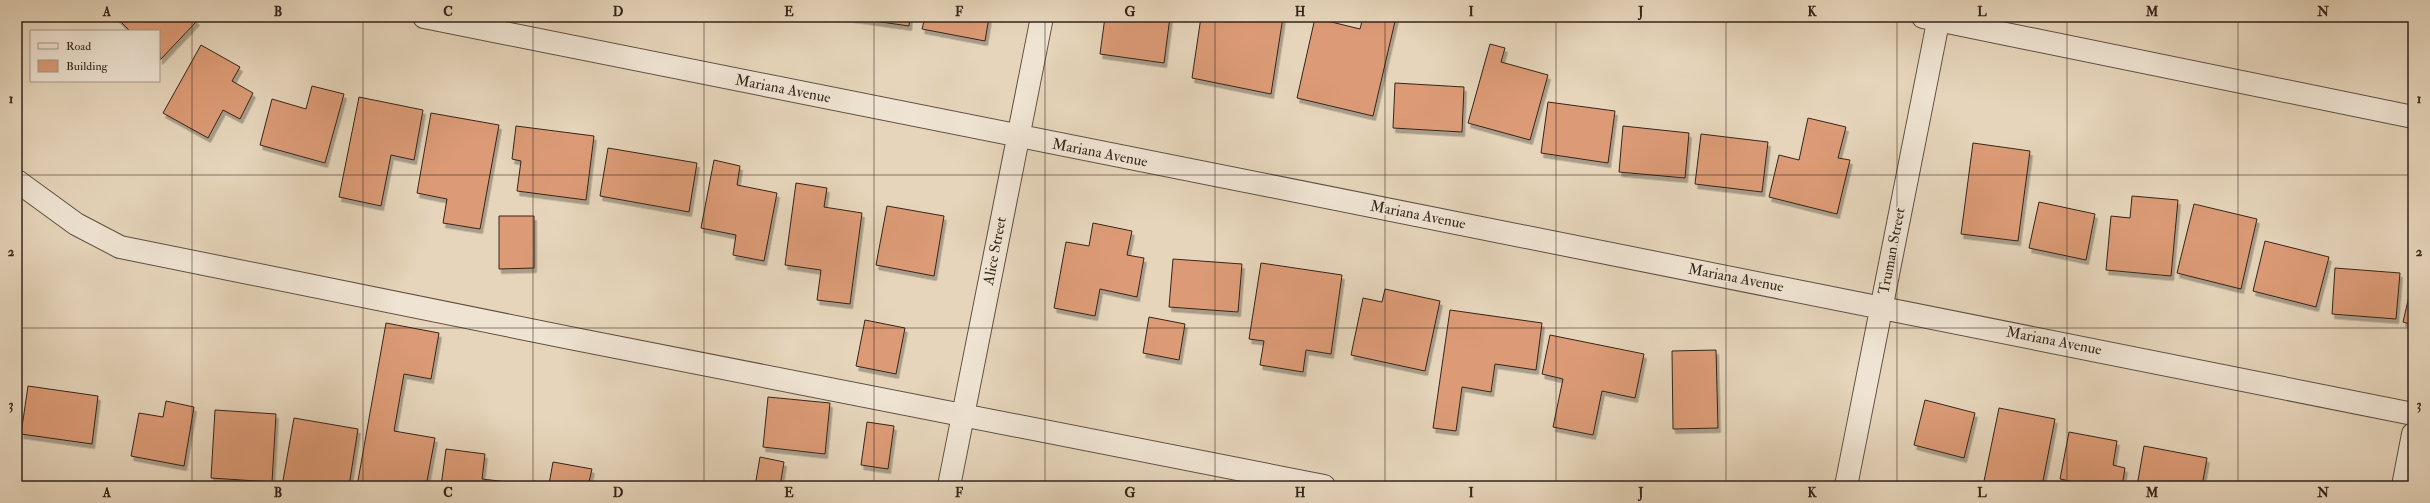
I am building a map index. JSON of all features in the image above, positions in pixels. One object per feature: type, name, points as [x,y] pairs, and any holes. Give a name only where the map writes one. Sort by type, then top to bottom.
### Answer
[{"type":"street","name":"Mariana Avenue","points":[[424,17],[1018,137],[1881,306],[2413,414]]},
{"type":"street","name":"Alice Street","points":[[949,486],[1042,17]]},
{"type":"street","points":[[1933,18],[2413,117]]},
{"type":"street","name":"Truman Street","points":[[1846,486],[1881,306],[1933,18]]},
{"type":"street","points":[[17,181],[76,224],[120,247],[567,338],[963,414],[1324,486]]},
{"type":"street","points":[[2403,486],[2413,434]]},
{"type":"building","points":[[116,17],[193,17],[197,21],[160,60],[160,30],[129,30]]},
{"type":"building","points":[[846,17],[910,17],[909,26]]},
{"type":"building","points":[[925,17],[989,17],[985,41],[922,29]]},
{"type":"building","points":[[1105,17],[1170,17],[1164,63],[1100,54]]},
{"type":"building","points":[[1201,17],[1283,17],[1271,94],[1192,78]]},
{"type":"building","points":[[1363,17],[1396,17],[1373,116],[1297,98],[1315,18],[1360,29]]},
{"type":"building","points":[[1490,44],[1505,48],[1501,62],[1548,75],[1530,140],[1468,123]]},
{"type":"building","points":[[201,45],[240,67],[232,81],[253,93],[240,119],[223,110],[208,138],[163,113]]},
{"type":"building","points":[[1395,83],[1464,87],[1462,132],[1393,128]]},
{"type":"building","points":[[312,86],[344,94],[325,163],[260,145],[272,99],[306,109]]},
{"type":"building","points":[[359,97],[423,110],[414,160],[391,155],[381,206],[339,197]]},
{"type":"building","points":[[1548,102],[1615,111],[1608,163],[1541,153]]},
{"type":"building","points":[[431,113],[499,125],[480,229],[443,223],[447,199],[417,193]]},
{"type":"building","points":[[1808,118],[1846,127],[1838,158],[1850,160],[1837,214],[1769,197],[1779,155],[1799,160]]},
{"type":"building","points":[[516,126],[594,136],[586,200],[517,191],[521,161],[512,159]]},
{"type":"building","points":[[1623,126],[1689,133],[1685,178],[1619,172]]},
{"type":"building","points":[[1701,134],[1768,142],[1762,192],[1695,184]]},
{"type":"building","points":[[1973,143],[2030,151],[2018,241],[1961,234]]},
{"type":"building","points":[[608,148],[697,163],[689,212],[600,196]]},
{"type":"building","points":[[714,160],[740,166],[737,185],[777,193],[764,261],[733,255],[736,235],[701,228]]},
{"type":"building","points":[[796,183],[827,188],[824,207],[862,213],[850,304],[817,300],[821,270],[785,265]]},
{"type":"building","points":[[2132,196],[2178,200],[2171,276],[2106,270],[2111,216],[2130,218]]},
{"type":"building","points":[[2039,202],[2095,214],[2086,260],[2029,248]]},
{"type":"building","points":[[2194,204],[2257,219],[2241,289],[2177,273]]},
{"type":"building","points":[[887,206],[944,216],[934,276],[876,265]]},
{"type":"building","points":[[499,216],[534,216],[534,268],[499,269]]},
{"type":"building","points":[[1093,223],[1132,231],[1127,255],[1144,258],[1137,297],[1100,289],[1095,316],[1054,308],[1066,242],[1089,246]]},
{"type":"building","points":[[2265,241],[2329,257],[2316,307],[2253,291]]},
{"type":"building","points":[[1173,259],[1242,264],[1238,312],[1169,307]]},
{"type":"building","points":[[1261,263],[1342,275],[1331,354],[1306,350],[1303,372],[1260,365],[1264,341],[1249,339]]},
{"type":"building","points":[[2335,268],[2400,273],[2396,319],[2332,314]]},
{"type":"building","points":[[2413,279],[2413,325],[2403,322]]},
{"type":"building","points":[[1385,289],[1440,301],[1425,371],[1351,355],[1363,298],[1382,302]]},
{"type":"building","points":[[1450,310],[1542,323],[1536,370],[1495,364],[1491,392],[1462,387],[1456,431],[1433,428]]},
{"type":"building","points":[[1149,317],[1185,324],[1179,360],[1143,353]]},
{"type":"building","points":[[865,320],[905,328],[896,374],[856,366]]},
{"type":"building","points":[[386,323],[439,333],[431,379],[404,374],[394,431],[435,438],[426,486],[357,486]]},
{"type":"building","points":[[1550,335],[1644,354],[1635,398],[1602,391],[1593,435],[1553,427],[1563,379],[1542,374]]},
{"type":"building","points":[[1716,350],[1718,428],[1673,429],[1672,351]]},
{"type":"building","points":[[28,386],[98,396],[92,444],[21,434]]},
{"type":"building","points":[[768,397],[830,403],[825,454],[763,447]]},
{"type":"building","points":[[1925,400],[1975,413],[1964,458],[1914,445]]},
{"type":"building","points":[[166,401],[194,407],[184,466],[131,456],[139,413],[163,417]]},
{"type":"building","points":[[1999,408],[2055,419],[2042,486],[1983,486]]},
{"type":"building","points":[[215,410],[276,414],[272,482],[211,478]]},
{"type":"building","points":[[294,418],[358,429],[349,486],[282,486]]},
{"type":"building","points":[[867,422],[894,426],[888,469],[861,465]]},
{"type":"building","points":[[2069,432],[2117,441],[2113,465],[2125,468],[2122,486],[2093,486],[2060,479]]},
{"type":"building","points":[[2144,446],[2207,458],[2202,486],[2137,486]]},
{"type":"building","points":[[446,449],[485,454],[482,479],[516,483],[516,486],[441,486]]},
{"type":"building","points":[[760,457],[784,462],[780,486],[755,486]]},
{"type":"building","points":[[553,462],[592,469],[588,486],[533,486],[534,481],[549,484]]}]
